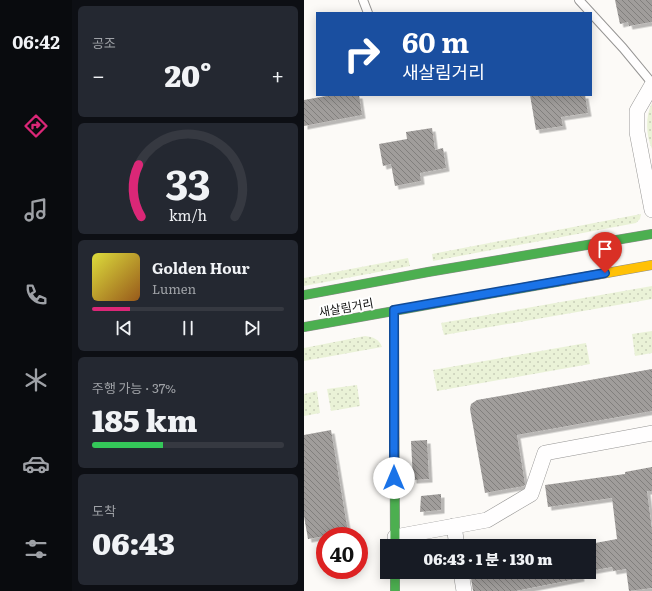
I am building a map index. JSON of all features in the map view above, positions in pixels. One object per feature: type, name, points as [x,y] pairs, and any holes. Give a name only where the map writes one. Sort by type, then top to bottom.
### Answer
[{"type":"main road","name":"새살림거리","points":[[304,295],[428,272],[652,234]]},
{"type":"main road","name":"새살림거리","points":[[304,327],[652,265]]},
{"type":"main road","points":[[394,310],[395,539]]},
{"type":"main road","points":[[395,579],[395,591]]},
{"type":"street","points":[[652,84],[637,111],[637,132],[652,210]]},
{"type":"street","points":[[406,539],[454,526],[487,520],[531,494],[545,453],[652,432]]},
{"type":"street","points":[[454,526],[456,539]]},
{"type":"street","points":[[462,579],[464,591]]},
{"type":"lane","points":[[363,0],[368,12]]},
{"type":"lane","points":[[579,0],[590,12]]},
{"type":"lane","points":[[592,14],[623,48],[652,84]]},
{"type":"green space","points":[[652,103],[652,149],[648,138],[647,120]]},
{"type":"green space","points":[[641,214],[640,219],[636,223],[433,261],[432,254]]},
{"type":"green space","points":[[408,258],[410,266],[304,286],[304,278]]},
{"type":"green space","points":[[652,286],[652,299],[444,335],[441,323]]},
{"type":"green space","points":[[652,331],[652,353],[635,356],[632,334]]},
{"type":"green space","points":[[365,336],[375,339],[382,347],[304,361],[304,348]]},
{"type":"green space","points":[[586,343],[590,364],[437,391],[433,370]]},
{"type":"green space","points":[[357,385],[360,406],[331,411],[327,389]]},
{"type":"green space","points":[[317,391],[320,413],[304,416],[304,394]]},
{"type":"building","points":[[615,0],[652,0],[652,22],[629,26],[628,22],[620,24]]},
{"type":"building","points":[[326,96],[359,96],[362,115],[304,126],[304,100]]},
{"type":"building","points":[[530,96],[585,96],[588,113],[561,117],[563,126],[536,130]]},
{"type":"building","points":[[432,128],[435,150],[443,148],[446,168],[420,173],[421,181],[395,186],[391,164],[383,166],[379,144],[407,139],[406,132]]},
{"type":"building","points":[[652,369],[652,411],[517,435],[525,484],[524,486],[485,493],[470,409],[471,404],[477,400]]},
{"type":"building","points":[[331,430],[347,527],[316,527],[316,538],[308,539],[304,516],[304,435]]},
{"type":"building","points":[[427,440],[429,479],[413,480],[411,441]]},
{"type":"building","points":[[652,467],[652,491],[647,491],[652,530],[652,588],[629,591],[626,569],[613,571],[612,567],[596,570],[596,543],[617,539],[612,498],[548,507],[545,485],[625,474],[625,472]]},
{"type":"building","points":[[441,494],[441,510],[420,512],[421,496]]},
{"type":"building","points":[[471,579],[576,579],[515,591],[473,591]]},
{"type":"traffic: fast","points":[[304,295],[428,272],[652,234]]},
{"type":"traffic: fast","points":[[304,327],[562,281]]},
{"type":"traffic: fast","points":[[394,310],[395,539]]},
{"type":"traffic: fast","points":[[395,579],[395,591]]},
{"type":"traffic: slow","points":[[562,281],[652,265]]},
{"type":"route","points":[[394,478],[394,310],[605,273]]}]
